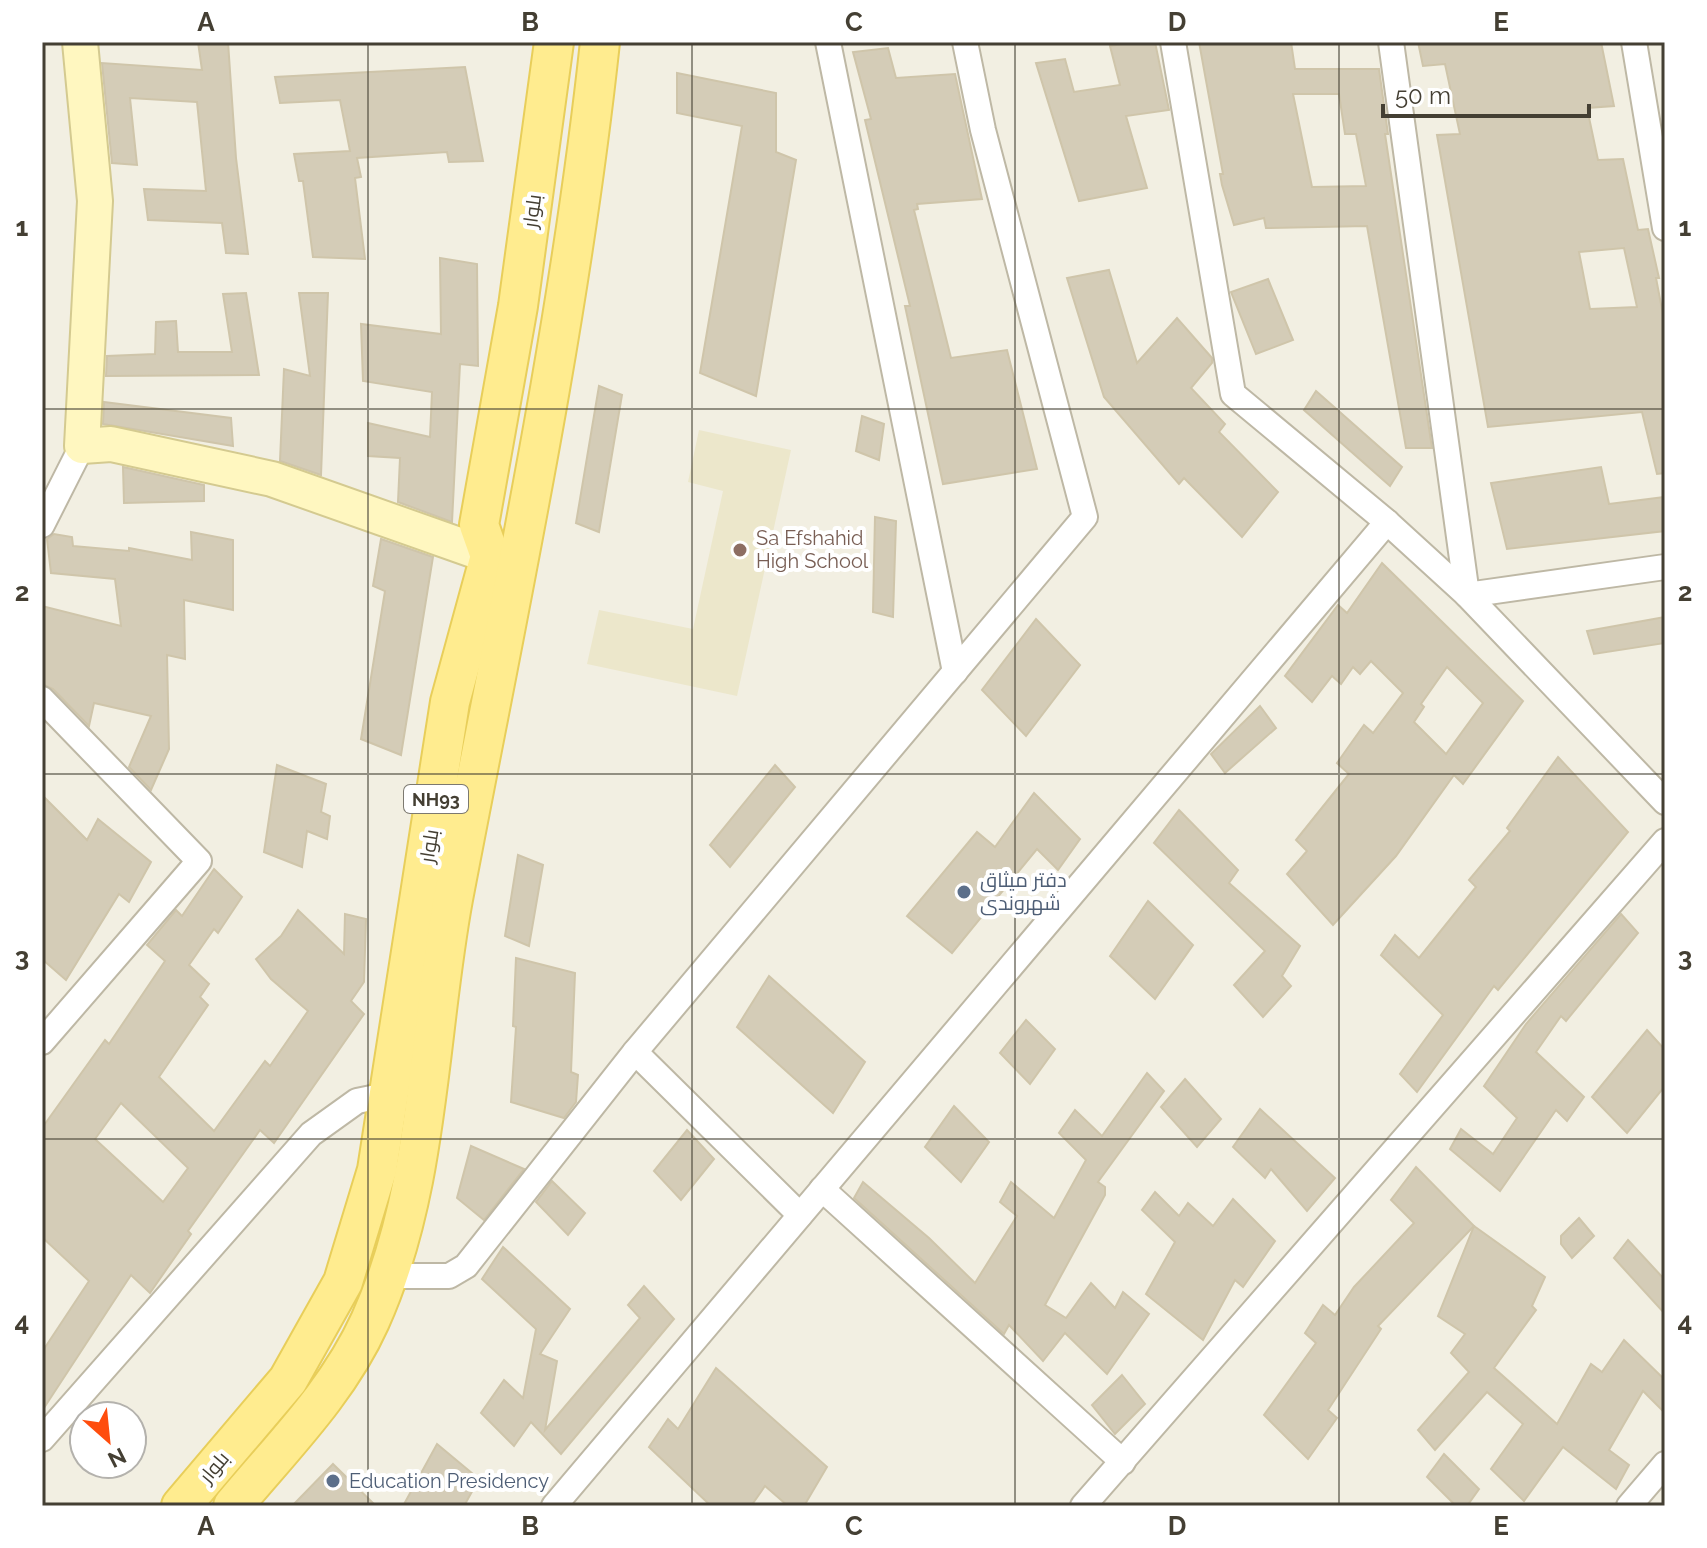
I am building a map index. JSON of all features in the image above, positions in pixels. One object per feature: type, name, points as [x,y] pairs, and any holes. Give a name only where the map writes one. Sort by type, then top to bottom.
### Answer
[{"type":"main road","name":"بلوار","points":[[233,1506],[336,1384],[370,1321],[410,1202],[420,1144],[450,702],[490,556],[479,525],[518,306],[554,42]]},
{"type":"main road","name":"بلوار","points":[[181,1506],[288,1380],[343,1282],[377,1170],[391,1094],[532,487],[592,121],[600,42]]},
{"type":"street","points":[[42,525],[82,446],[95,201],[80,42]]},
{"type":"street","points":[[828,42],[955,672]]},
{"type":"street","points":[[387,1276],[449,1276],[466,1266],[635,1052],[1085,517],[983,130],[965,42]]},
{"type":"street","points":[[1173,42],[1233,394],[1387,522],[1467,595],[1665,802]]},
{"type":"street","points":[[1391,42],[1467,595]]},
{"type":"street","points":[[1634,42],[1665,228]]},
{"type":"street","points":[[82,446],[111,444],[272,479],[490,556]]},
{"type":"street","points":[[554,1506],[1387,522]]},
{"type":"street","points":[[1467,595],[1665,567]]},
{"type":"street","points":[[42,699],[199,861],[42,1042]]},
{"type":"street","points":[[1083,1506],[1665,841]]},
{"type":"street","points":[[635,1052],[800,1215]]},
{"type":"street","points":[[42,1439],[311,1134],[357,1101],[391,1094]]},
{"type":"street","points":[[822,1189],[1123,1462]]},
{"type":"street","points":[[1629,1506],[1665,1464]]},
{"type":"shaded area","name":"Sa Efshahid High School","points":[[699,430],[791,450],[737,696],[587,664],[599,610],[693,629],[723,491],[688,482]]},
{"type":"building","points":[[198,42],[228,42],[236,158],[248,254],[226,253],[222,223],[148,220],[144,189],[206,191],[197,102],[130,98],[137,165],[112,163],[102,63],[202,70]]},
{"type":"building","points":[[1155,42],[1169,110],[1126,116],[1147,188],[1079,201],[1036,63],[1065,59],[1074,92],[1120,85],[1110,46]]},
{"type":"building","points":[[1199,42],[1291,42],[1295,69],[1379,69],[1388,134],[1385,134],[1432,448],[1406,448],[1367,226],[1266,228],[1264,218],[1234,225],[1222,185],[1220,174],[1223,174]],"holes":[[[1293,94],[1339,94],[1345,134],[1356,134],[1366,186],[1312,187]]]},
{"type":"building","points":[[1418,42],[1601,42],[1614,106],[1587,108],[1598,160],[1623,159],[1638,230],[1648,229],[1659,278],[1656,278],[1665,325],[1665,473],[1657,474],[1642,412],[1488,427],[1437,135],[1460,134],[1445,64],[1423,66]],"holes":[[[1624,248],[1637,307],[1590,309],[1579,252]]]},
{"type":"building","points":[[888,48],[896,78],[955,74],[982,199],[917,204],[918,209],[914,210],[951,358],[1007,350],[1037,469],[943,484],[905,306],[910,306],[865,120],[871,119],[853,52]]},
{"type":"building","points":[[465,67],[483,161],[449,162],[447,152],[357,158],[361,177],[355,178],[365,259],[313,257],[303,181],[299,181],[294,154],[350,151],[340,100],[280,103],[275,77]]},
{"type":"building","points":[[677,73],[776,93],[776,152],[796,160],[756,396],[700,373],[742,126],[677,113]]},
{"type":"building","points":[[440,258],[477,264],[478,366],[460,364],[452,522],[398,502],[400,458],[368,456],[368,423],[430,437],[432,392],[363,381],[361,324],[441,334]]},
{"type":"building","points":[[1109,270],[1137,363],[1177,318],[1212,358],[1212,363],[1191,388],[1225,424],[1219,432],[1278,492],[1242,537],[1184,478],[1179,484],[1104,397],[1067,278]]},
{"type":"building","points":[[1268,279],[1293,340],[1256,354],[1231,292]]},
{"type":"building","points":[[246,293],[259,375],[106,376],[107,356],[155,354],[156,322],[176,321],[178,352],[232,352],[223,294]]},
{"type":"building","points":[[299,293],[328,293],[321,475],[280,461],[284,369],[310,376]]},
{"type":"building","points":[[599,386],[622,395],[599,532],[576,523]]},
{"type":"building","points":[[1316,391],[1402,467],[1390,486],[1304,410]]},
{"type":"building","points":[[104,402],[231,418],[233,446],[103,424]]},
{"type":"building","points":[[862,416],[884,424],[879,460],[856,451]]},
{"type":"building","points":[[123,467],[204,485],[204,501],[124,503]]},
{"type":"building","points":[[1601,467],[1609,504],[1665,497],[1665,531],[1507,549],[1491,483]]},
{"type":"building","points":[[875,517],[896,521],[893,617],[873,612]]},
{"type":"building","points":[[191,532],[233,540],[233,610],[184,600],[185,659],[167,655],[169,749],[151,790],[129,767],[151,716],[94,703],[89,726],[53,689],[42,684],[42,606],[121,626],[115,579],[51,573],[47,539],[54,534],[72,537],[73,546],[129,551],[129,548],[192,560]]},
{"type":"building","points":[[381,539],[433,557],[401,755],[361,739],[385,591],[373,586]]},
{"type":"building","points":[[1382,563],[1523,701],[1463,784],[1454,775],[1396,856],[1333,925],[1287,874],[1307,851],[1296,840],[1349,774],[1337,763],[1364,725],[1373,733],[1403,693],[1371,661],[1360,674],[1353,667],[1341,684],[1332,676],[1312,702],[1285,676],[1338,605],[1347,613]],"holes":[[[1447,667],[1483,703],[1446,754],[1414,722],[1424,707],[1421,704]]]},
{"type":"building","points":[[1665,617],[1665,643],[1594,654],[1587,631]]},
{"type":"building","points":[[1036,619],[1080,665],[1026,736],[982,690]]},
{"type":"building","points":[[1260,706],[1276,728],[1225,773],[1211,754]]},
{"type":"building","points":[[1558,757],[1628,832],[1498,990],[1494,986],[1417,1092],[1400,1074],[1443,1015],[1381,955],[1395,935],[1419,958],[1476,887],[1469,880],[1510,831],[1507,828]]},
{"type":"building","points":[[277,765],[326,784],[321,812],[330,816],[327,839],[307,831],[302,867],[264,852]]},
{"type":"building","points":[[775,765],[795,787],[730,867],[710,845]]},
{"type":"building","name":"دفتر میثاق شهروندی","points":[[1034,793],[1080,839],[1058,870],[1037,849],[952,953],[907,916],[977,832],[995,847]]},
{"type":"building","points":[[42,795],[87,840],[98,819],[151,862],[129,902],[119,894],[66,980],[42,959]]},
{"type":"building","points":[[1179,810],[1238,870],[1229,883],[1300,946],[1282,976],[1291,986],[1263,1017],[1234,985],[1265,951],[1154,843]]},
{"type":"building","points":[[518,855],[543,865],[529,946],[505,936]]},
{"type":"building","points":[[214,869],[242,897],[218,933],[214,929],[189,965],[209,984],[200,997],[208,1005],[159,1077],[214,1131],[265,1061],[270,1066],[308,1011],[271,979],[256,959],[281,936],[298,910],[344,954],[345,914],[366,919],[364,982],[351,1001],[364,1014],[274,1143],[260,1130],[188,1231],[191,1234],[150,1293],[131,1275],[42,1411],[42,1352],[89,1281],[42,1237],[42,1128],[105,1040],[109,1044],[165,961],[147,945],[176,910],[182,916]],"holes":[[[121,1103],[188,1168],[163,1202],[95,1139]]]},
{"type":"building","points":[[1148,901],[1193,945],[1155,999],[1110,956]]},
{"type":"building","points":[[1621,914],[1638,933],[1566,1021],[1561,1016],[1536,1052],[1584,1097],[1567,1121],[1556,1110],[1500,1191],[1450,1149],[1461,1129],[1493,1154],[1517,1118],[1484,1086],[1526,1024]]},
{"type":"building","points":[[516,958],[575,973],[571,1072],[578,1075],[576,1102],[564,1118],[511,1102]]},
{"type":"building","points":[[769,976],[865,1062],[833,1113],[737,1027]]},
{"type":"building","points":[[1026,1020],[1055,1049],[1030,1084],[1000,1053]]},
{"type":"building","points":[[1647,1030],[1665,1050],[1665,1086],[1627,1133],[1592,1097]]},
{"type":"building","points":[[1147,1073],[1164,1091],[1098,1182],[1105,1187],[1105,1195],[1045,1305],[1066,1318],[1091,1283],[1115,1308],[1123,1292],[1149,1314],[1107,1374],[1065,1333],[1043,1361],[1009,1325],[1004,1334],[854,1198],[863,1182],[929,1238],[975,1283],[1017,1216],[1000,1202],[1011,1182],[1054,1218],[1086,1160],[1059,1133],[1075,1110],[1102,1136]]},
{"type":"building","points":[[1185,1079],[1221,1119],[1197,1147],[1161,1107]]},
{"type":"building","points":[[954,1106],[989,1142],[961,1182],[925,1147]]},
{"type":"building","points":[[1260,1109],[1335,1178],[1307,1211],[1271,1169],[1265,1178],[1233,1147]]},
{"type":"building","points":[[687,1130],[714,1159],[681,1200],[654,1171]]},
{"type":"building","points":[[471,1146],[524,1169],[484,1220],[457,1198]]},
{"type":"building","points":[[1416,1167],[1474,1226],[1378,1326],[1381,1329],[1328,1410],[1337,1418],[1308,1459],[1264,1415],[1316,1343],[1305,1333],[1323,1305],[1335,1315],[1354,1287],[1414,1223],[1391,1200]]},
{"type":"building","points":[[552,1181],[585,1213],[568,1235],[536,1202]]},
{"type":"building","points":[[1155,1192],[1179,1216],[1188,1203],[1213,1226],[1233,1199],[1275,1241],[1243,1287],[1235,1280],[1203,1340],[1146,1294],[1175,1242],[1142,1210]]},
{"type":"building","points":[[1579,1218],[1594,1236],[1572,1258],[1561,1244],[1561,1236]]},
{"type":"building","points":[[1474,1226],[1545,1277],[1532,1306],[1536,1310],[1494,1368],[1557,1424],[1591,1364],[1602,1372],[1624,1340],[1665,1380],[1665,1413],[1643,1391],[1609,1450],[1629,1465],[1616,1489],[1563,1447],[1524,1501],[1491,1469],[1523,1424],[1487,1392],[1435,1450],[1418,1430],[1469,1372],[1451,1353],[1465,1334],[1438,1316]]},
{"type":"building","points":[[1628,1240],[1665,1280],[1665,1314],[1614,1258]]},
{"type":"building","points":[[503,1247],[570,1309],[540,1354],[557,1361],[545,1430],[640,1318],[628,1305],[644,1286],[674,1319],[561,1454],[531,1422],[514,1446],[481,1413],[504,1380],[523,1398],[536,1329],[482,1279]]},
{"type":"building","points":[[716,1368],[827,1467],[804,1506],[788,1506],[765,1486],[751,1506],[711,1506],[649,1447],[668,1419],[678,1429]]},
{"type":"building","points":[[1122,1375],[1145,1404],[1115,1434],[1092,1405]]},
{"type":"building","points":[[437,1444],[479,1479],[464,1506],[403,1506]]},
{"type":"building","points":[[1444,1454],[1479,1489],[1467,1506],[1456,1506],[1427,1477]]},
{"type":"building","name":"Education Presidency","points":[[333,1464],[376,1506],[292,1506]]},
{"type":"place","name":"Sa Efshahid High School","points":[[740,550]]},
{"type":"place","name":"دفتر میثاق شهروندی","points":[[964,892]]},
{"type":"place","name":"Education Presidency","points":[[333,1481]]}]
